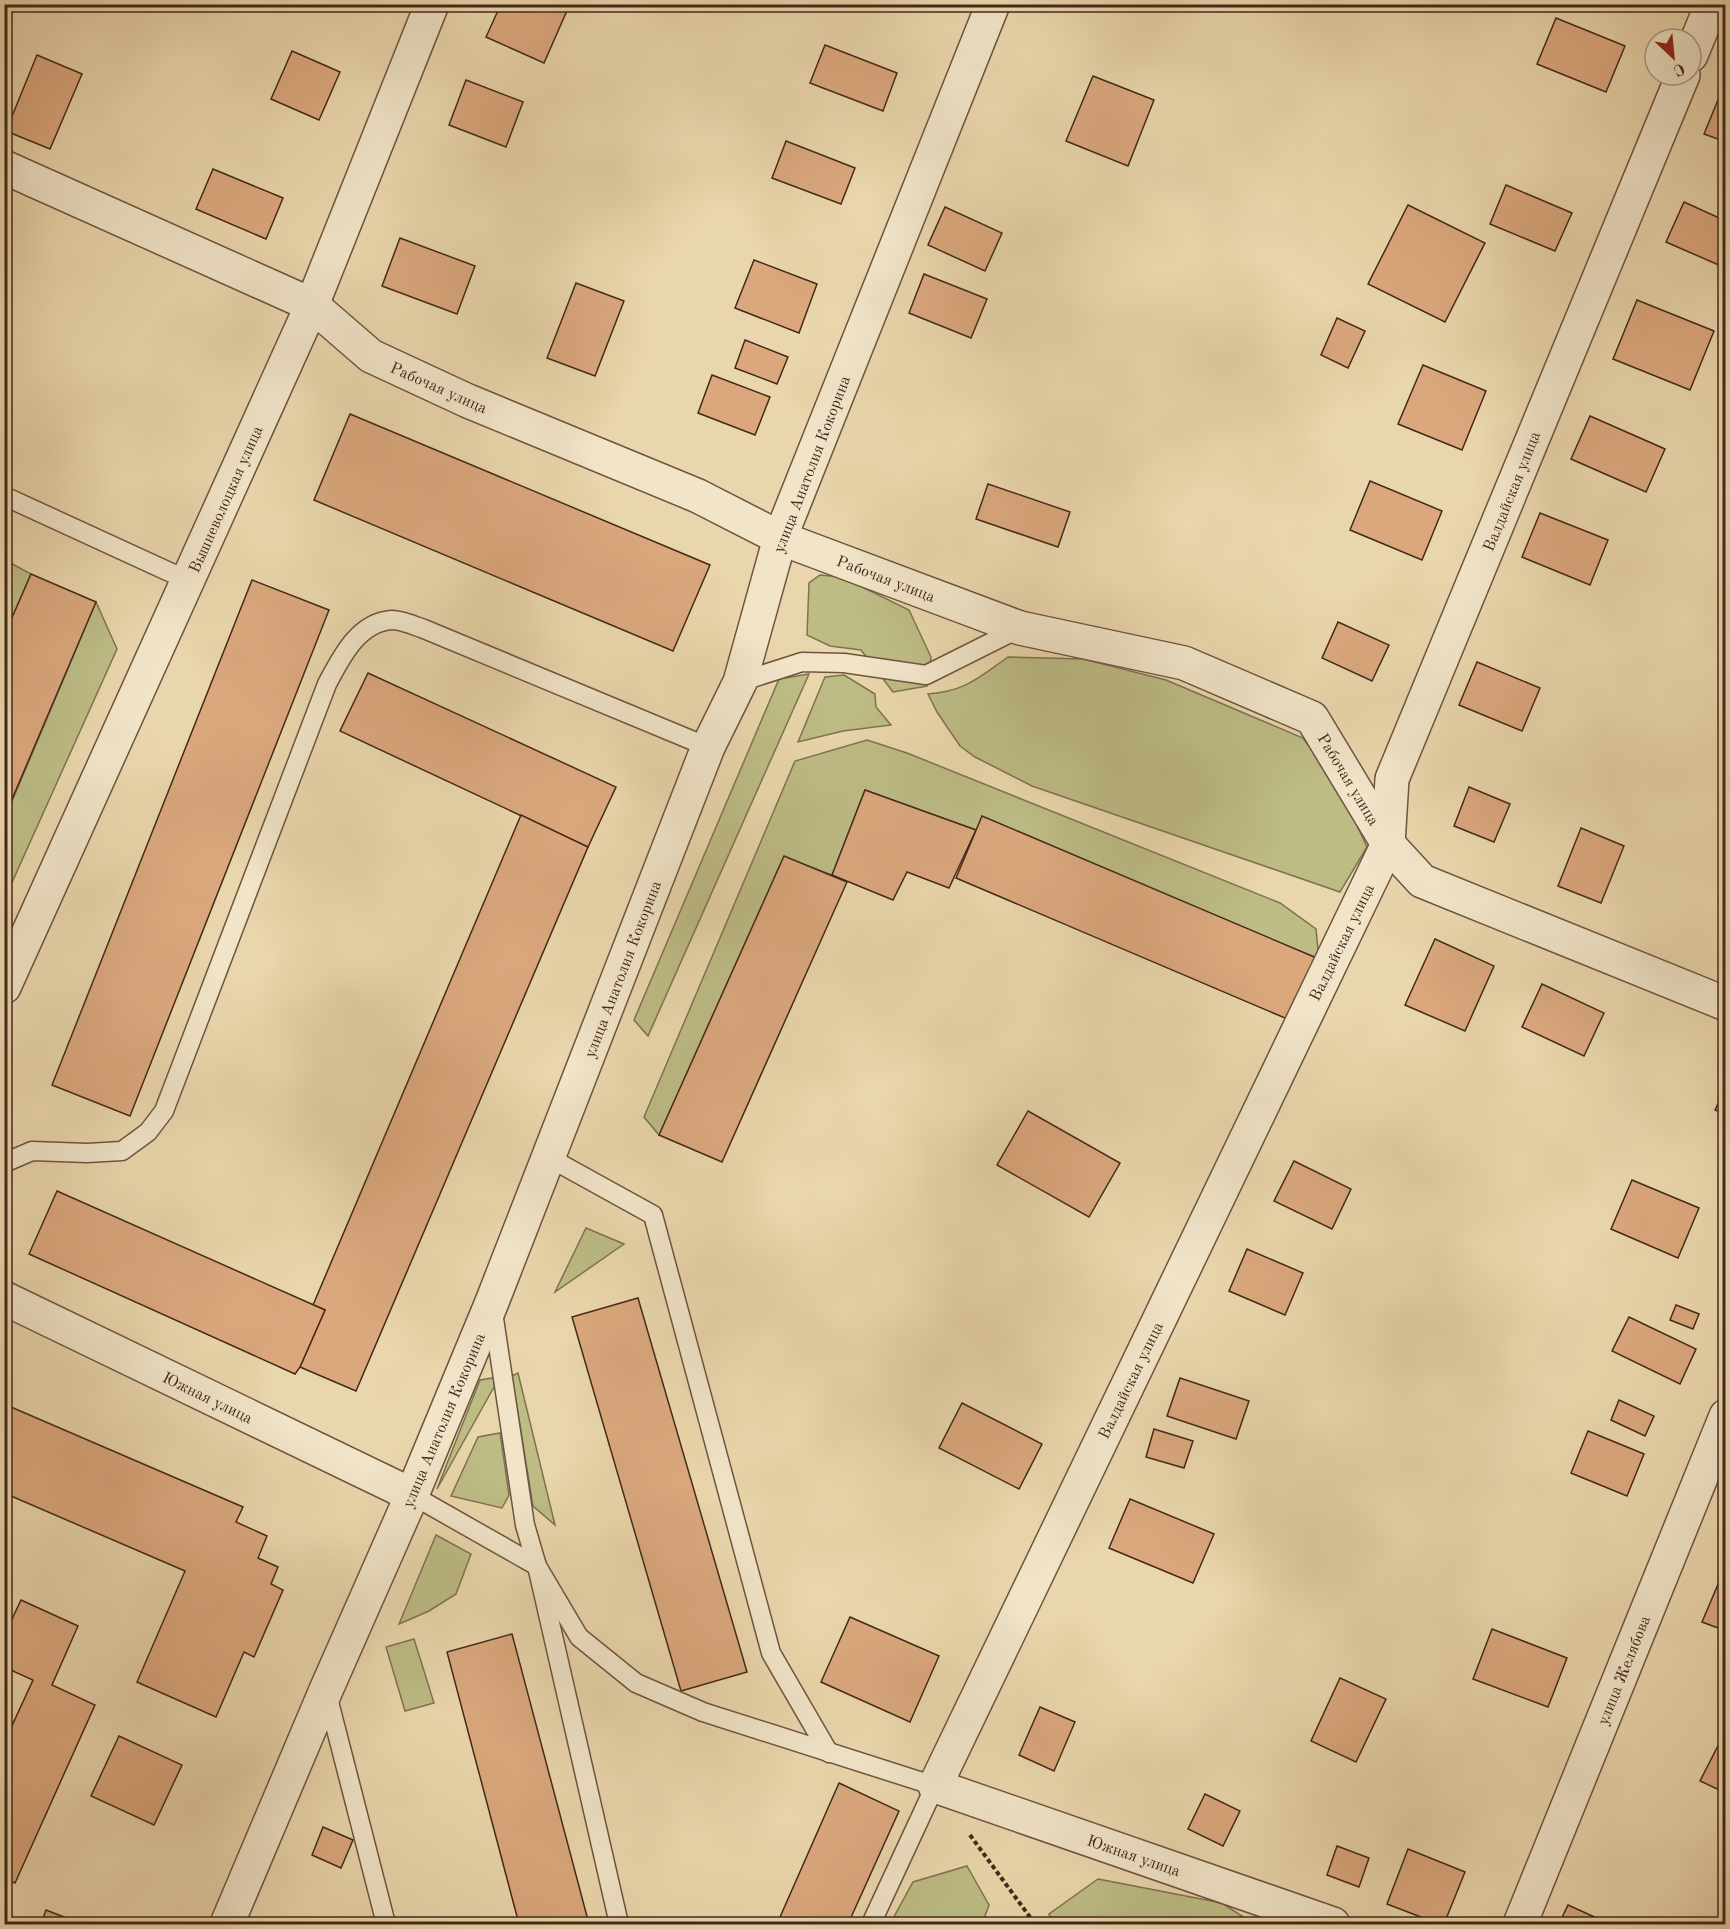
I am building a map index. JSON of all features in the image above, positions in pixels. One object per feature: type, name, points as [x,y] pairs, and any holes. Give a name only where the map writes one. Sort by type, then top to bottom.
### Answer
[{"type":"street","name":"Вышневолоцкая улица","points":[[4,987],[312,305],[432,4]]},
{"type":"street","name":"улица Анатолия Кокорина","points":[[227,1924],[412,1495],[492,1302],[708,747],[740,682],[780,538],[993,4]]},
{"type":"street","points":[[1703,27],[1712,4]]},
{"type":"street","name":"Валдайская улица","points":[[935,1786],[1388,844],[1392,779],[1678,87]]},
{"type":"street","name":"Рабочая улица","points":[[4,167],[312,305],[371,357],[468,401],[698,496],[780,538],[1020,628],[1184,663],[1312,718],[1388,844],[1422,881],[1725,1004]]},
{"type":"street","name":"Южная улица","points":[[4,1298],[412,1495]]},
{"type":"street","name":"улица Желябова","points":[[1520,1924],[1725,1416]]},
{"type":"street","name":"Южная улица","points":[[935,1786],[1333,1924]]},
{"type":"lane","points":[[4,496],[189,581]]},
{"type":"lane","points":[[4,1163],[32,1151],[87,1153],[122,1151],[147,1132],[164,1111],[327,684],[345,649],[371,625],[394,620],[424,629],[708,747]]},
{"type":"lane","points":[[740,682],[802,662],[844,663],[926,675],[1020,628]]},
{"type":"lane","points":[[548,1157],[652,1215],[771,1653],[829,1753]]},
{"type":"lane","points":[[492,1302],[525,1525],[537,1566],[619,1924]]},
{"type":"lane","points":[[412,1495],[537,1566],[579,1636],[636,1683],[703,1712],[935,1786],[871,1924]]},
{"type":"lane","points":[[326,1690],[386,1924]]},
{"type":"path","points":[[968,1832],[1035,1924]]},
{"type":"shaded area","points":[[5,560],[31,574],[5,636]]},
{"type":"shaded area","points":[[820,575],[842,577],[909,610],[931,657],[927,686],[893,692],[861,650],[830,646],[807,635],[809,583]]},
{"type":"shaded area","points":[[96,602],[117,649],[5,898],[5,818]]},
{"type":"shaded area","points":[[1008,657],[1083,659],[1166,680],[1303,738],[1339,787],[1367,847],[1340,892],[1032,786],[975,757],[960,746],[928,694],[962,687]]},
{"type":"shaded area","points":[[809,674],[648,1036],[634,1020],[779,679]]},
{"type":"shaded area","points":[[844,675],[875,694],[876,707],[891,725],[843,731],[798,742],[825,677]]},
{"type":"shaded area","points":[[867,740],[907,753],[1280,903],[1316,929],[1319,959],[865,790],[832,875],[784,857],[659,1135],[644,1117],[795,761]]},
{"type":"shaded area","points":[[586,1228],[624,1244],[555,1292]]},
{"type":"shaded area","points":[[518,1373],[555,1525],[533,1506],[512,1376]]},
{"type":"shaded area","points":[[499,1378],[437,1489],[480,1380]]},
{"type":"shaded area","points":[[500,1433],[509,1495],[502,1508],[451,1496],[478,1437]]},
{"type":"shaded area","points":[[436,1535],[471,1554],[456,1594],[429,1611],[399,1624]]},
{"type":"shaded area","points":[[414,1639],[434,1703],[405,1711],[386,1647]]},
{"type":"shaded area","points":[[967,1866],[989,1905],[982,1924],[890,1924],[913,1882]]},
{"type":"shaded area","points":[[1098,1879],[1222,1903],[1254,1924],[1053,1924],[1049,1914]]},
{"type":"building","points":[[350,4],[366,4],[364,10]]},
{"type":"building","points":[[501,4],[565,4],[569,6],[544,63],[486,37]]},
{"type":"building","points":[[1556,18],[1625,46],[1606,92],[1537,64]]},
{"type":"building","points":[[825,45],[897,73],[883,111],[810,83]]},
{"type":"building","points":[[292,51],[340,72],[319,120],[271,99]]},
{"type":"building","points":[[37,55],[82,74],[50,149],[6,131]]},
{"type":"building","points":[[1093,76],[1154,100],[1128,166],[1066,141]]},
{"type":"building","points":[[466,80],[523,102],[506,147],[449,125]]},
{"type":"building","points":[[1720,95],[1726,97],[1726,142],[1704,134]]},
{"type":"building","points":[[786,141],[855,168],[841,204],[772,178]]},
{"type":"building","points":[[213,169],[283,198],[266,239],[196,209]]},
{"type":"building","points":[[1506,185],[1572,213],[1555,251],[1490,224]]},
{"type":"building","points":[[1684,202],[1726,221],[1726,256],[1721,266],[1666,242]]},
{"type":"building","points":[[1408,205],[1485,243],[1445,322],[1368,284]]},
{"type":"building","points":[[945,207],[1002,233],[985,271],[928,245]]},
{"type":"building","points":[[400,238],[475,266],[457,314],[382,286]]},
{"type":"building","points":[[754,260],[817,284],[799,333],[735,308]]},
{"type":"building","points":[[924,274],[987,299],[971,338],[909,313]]},
{"type":"building","points":[[576,283],[624,301],[595,376],[547,358]]},
{"type":"building","points":[[1637,300],[1714,331],[1690,390],[1613,359]]},
{"type":"building","points":[[1337,318],[1365,331],[1348,368],[1321,355]]},
{"type":"building","points":[[745,340],[788,357],[777,384],[735,368]]},
{"type":"building","points":[[1423,365],[1486,391],[1462,450],[1398,424]]},
{"type":"building","points":[[712,375],[770,397],[755,435],[698,413]]},
{"type":"building","points":[[350,414],[710,565],[673,651],[314,500]]},
{"type":"building","points":[[1590,416],[1665,449],[1646,492],[1571,459]]},
{"type":"building","points":[[1370,481],[1442,511],[1422,560],[1350,530]]},
{"type":"building","points":[[988,484],[1070,512],[1058,547],[976,519]]},
{"type":"building","points":[[1540,513],[1608,540],[1590,585],[1522,557]]},
{"type":"building","points":[[31,574],[96,602],[4,818],[4,636]]},
{"type":"building","points":[[252,580],[329,610],[130,1116],[52,1085]]},
{"type":"building","points":[[1338,622],[1389,645],[1372,681],[1322,658]]},
{"type":"building","points":[[1477,662],[1540,688],[1522,731],[1459,705]]},
{"type":"building","points":[[368,673],[616,787],[588,847],[340,731]]},
{"type":"building","points":[[1469,787],[1510,804],[1494,842],[1454,826]]},
{"type":"building","points":[[865,790],[976,830],[949,888],[907,872],[893,900],[832,875]]},
{"type":"building","points":[[521,815],[588,847],[356,1391],[300,1367],[325,1310],[313,1305]]},
{"type":"building","points":[[982,816],[1319,959],[1292,1021],[956,878]]},
{"type":"building","points":[[1581,828],[1624,846],[1601,903],[1558,886]]},
{"type":"building","points":[[784,856],[847,882],[722,1162],[659,1135]]},
{"type":"building","points":[[1435,939],[1494,966],[1465,1031],[1405,1005]]},
{"type":"building","points":[[1542,984],[1604,1013],[1584,1056],[1522,1027]]},
{"type":"building","points":[[1726,1087],[1726,1115],[1715,1110]]},
{"type":"building","points":[[1028,1111],[1120,1163],[1089,1217],[997,1165]]},
{"type":"building","points":[[1294,1161],[1351,1189],[1332,1229],[1274,1201]]},
{"type":"building","points":[[1632,1180],[1699,1208],[1678,1258],[1611,1229]]},
{"type":"building","points":[[57,1191],[325,1310],[295,1374],[29,1254]]},
{"type":"building","points":[[1247,1249],[1303,1273],[1285,1315],[1229,1291]]},
{"type":"building","points":[[638,1298],[747,1672],[681,1691],[572,1317]]},
{"type":"building","points":[[1676,1305],[1699,1314],[1693,1329],[1670,1320]]},
{"type":"building","points":[[1629,1317],[1696,1349],[1680,1384],[1612,1351]]},
{"type":"building","points":[[1180,1378],[1249,1401],[1236,1439],[1167,1416]]},
{"type":"building","points":[[1619,1400],[1654,1416],[1645,1436],[1611,1420]]},
{"type":"building","points":[[962,1403],[1042,1444],[1019,1489],[939,1448]]},
{"type":"building","points":[[4,1404],[243,1507],[236,1522],[267,1536],[258,1558],[278,1567],[271,1584],[283,1590],[254,1657],[244,1652],[216,1717],[137,1682],[185,1571],[4,1493]]},
{"type":"building","points":[[1154,1429],[1193,1441],[1184,1468],[1146,1457]]},
{"type":"building","points":[[1588,1431],[1644,1454],[1627,1496],[1571,1473]]},
{"type":"building","points":[[1130,1499],[1214,1534],[1193,1583],[1109,1548]]},
{"type":"building","points":[[1722,1575],[1726,1576],[1726,1631],[1702,1622]]},
{"type":"building","points":[[21,1600],[78,1626],[52,1685],[95,1705],[15,1883],[4,1878],[4,1743],[33,1680],[4,1667],[4,1636]]},
{"type":"building","points":[[850,1617],[939,1656],[910,1722],[821,1682]]},
{"type":"building","points":[[1492,1629],[1567,1658],[1548,1707],[1473,1679]]},
{"type":"building","points":[[512,1634],[589,1924],[519,1924],[447,1652]]},
{"type":"building","points":[[1340,1678],[1386,1699],[1356,1762],[1311,1741]]},
{"type":"building","points":[[1040,1707],[1075,1722],[1054,1771],[1019,1755]]},
{"type":"building","points":[[1726,1730],[1726,1793],[1700,1781]]},
{"type":"building","points":[[119,1736],[182,1765],[154,1825],[91,1796]]},
{"type":"building","points":[[839,1783],[899,1811],[848,1924],[777,1924]]},
{"type":"building","points":[[1205,1794],[1240,1811],[1223,1846],[1188,1829]]},
{"type":"building","points":[[323,1827],[353,1840],[341,1868],[312,1855]]},
{"type":"building","points":[[1337,1846],[1369,1858],[1359,1887],[1327,1875]]},
{"type":"building","points":[[1408,1849],[1465,1872],[1444,1924],[1387,1904]]},
{"type":"building","points":[[1568,1905],[1610,1924],[1559,1924]]},
{"type":"building","points":[[46,1910],[82,1924],[41,1924]]}]
